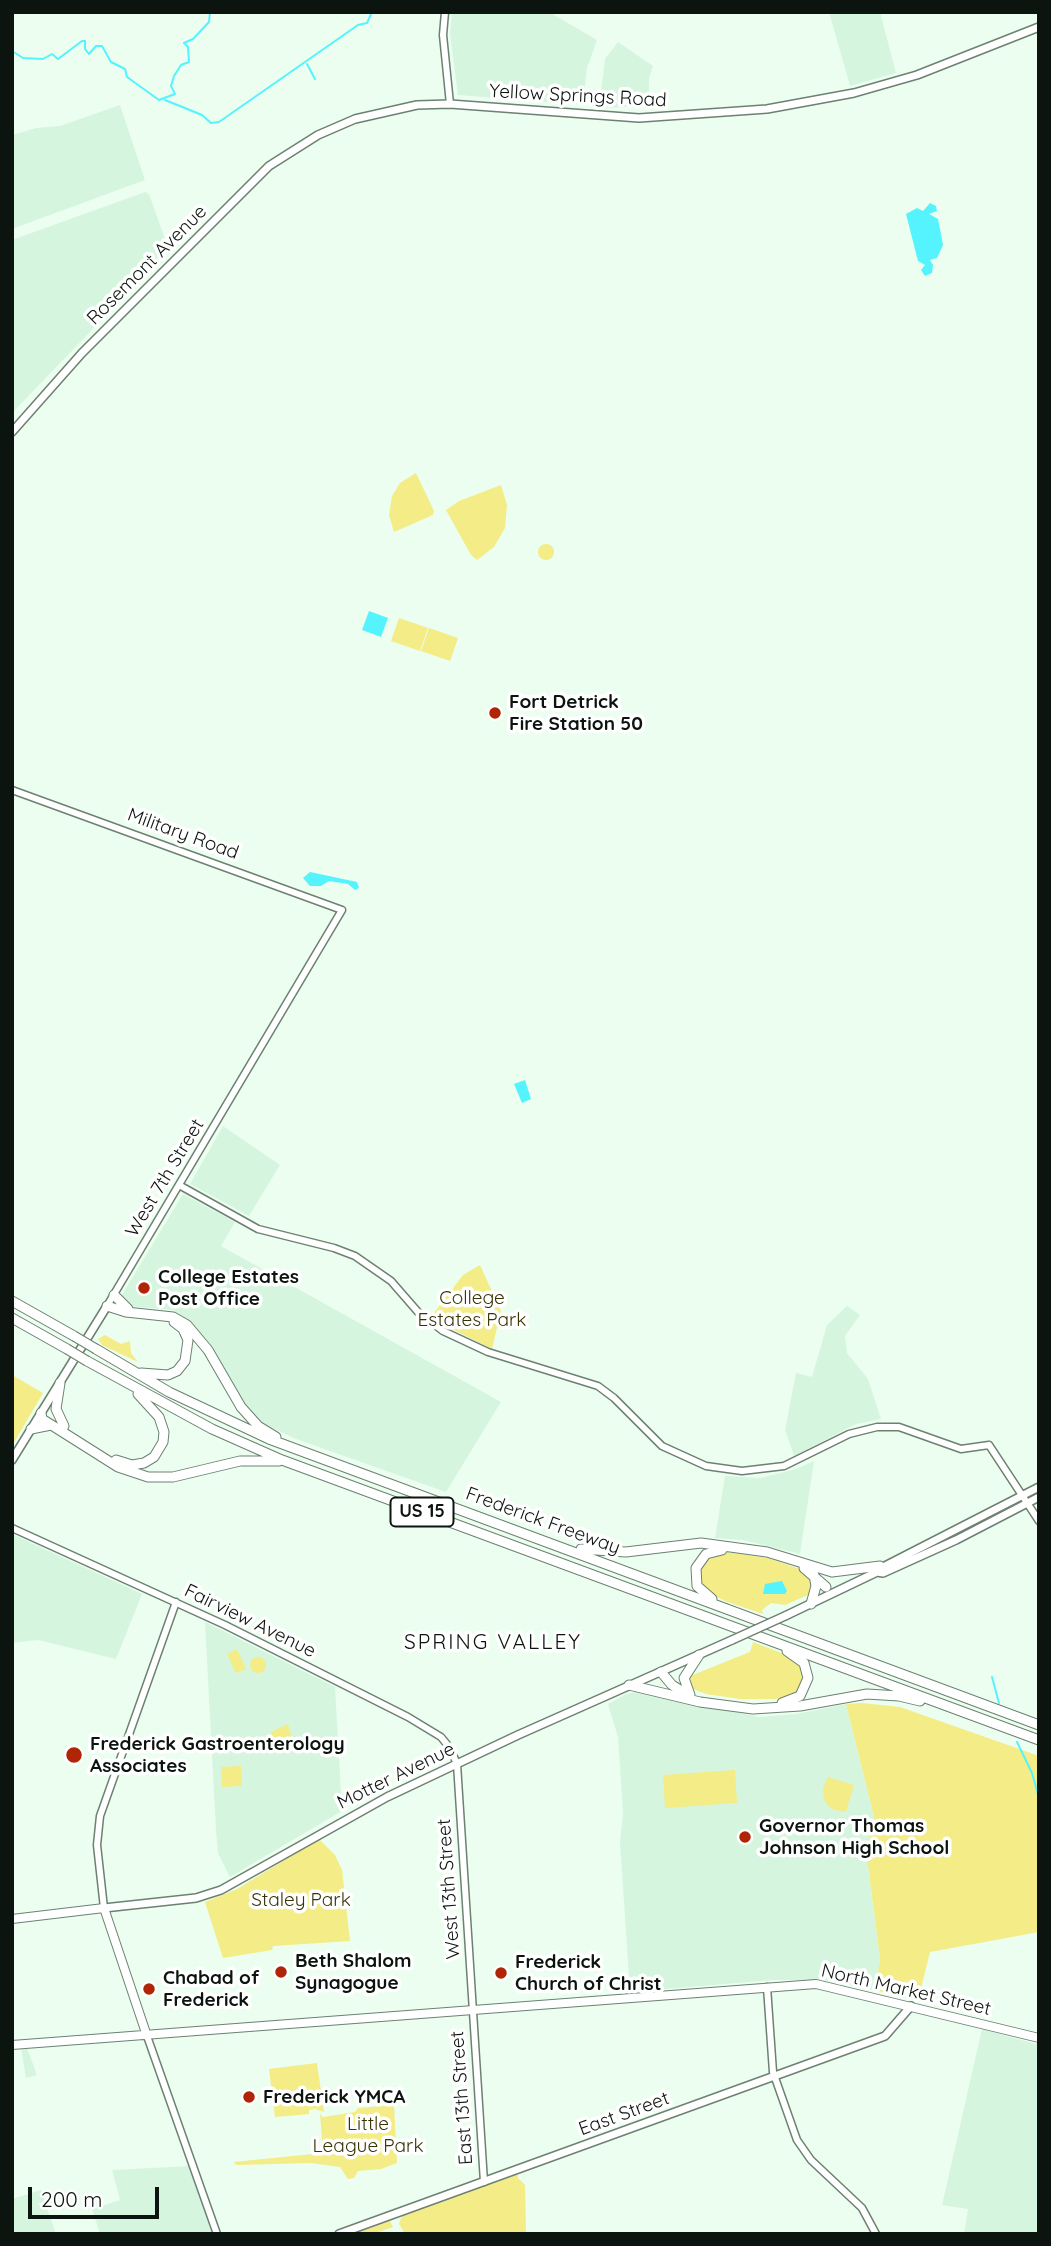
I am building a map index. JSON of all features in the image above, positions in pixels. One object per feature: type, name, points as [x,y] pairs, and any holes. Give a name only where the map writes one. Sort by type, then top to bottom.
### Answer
[{"type":"highway","points":[[114,1295],[133,1312]]},
{"type":"highway","name":"Frederick Freeway","points":[[12,1301],[220,1418],[312,1455],[1039,1725]]},
{"type":"highway","points":[[107,1306],[165,1315],[187,1325],[208,1350],[247,1415],[268,1432],[312,1455]]},
{"type":"highway","points":[[107,1306],[121,1316],[175,1322],[187,1336],[188,1355],[177,1371],[161,1376],[133,1371]]},
{"type":"highway","name":"Frederick Freeway","points":[[12,1318],[212,1429],[282,1460],[1039,1740]]},
{"type":"highway","points":[[60,1383],[56,1409],[64,1426]]},
{"type":"highway","points":[[41,1413],[120,1462],[139,1464],[154,1457],[163,1442],[163,1426],[155,1412],[126,1383]]},
{"type":"highway","points":[[41,1413],[42,1419],[118,1467],[148,1477],[173,1477],[240,1461],[282,1460]]},
{"type":"highway","points":[[31,1429],[51,1425]]},
{"type":"highway","points":[[552,1543],[607,1552],[701,1544],[741,1547],[779,1555],[815,1571],[827,1584],[828,1591]]},
{"type":"highway","points":[[736,1612],[706,1595],[697,1586],[696,1568],[702,1557],[710,1552],[722,1550],[765,1556],[815,1571],[848,1573],[878,1569]]},
{"type":"highway","points":[[811,1604],[816,1586],[815,1571]]},
{"type":"highway","points":[[661,1672],[677,1689],[690,1695],[744,1703],[796,1699],[807,1684],[807,1668],[796,1656],[767,1639]]},
{"type":"highway","points":[[690,1695],[684,1678],[699,1655]]},
{"type":"highway","points":[[661,1672],[662,1681],[674,1695]]},
{"type":"highway","points":[[629,1685],[700,1702],[753,1709],[792,1707],[867,1694],[899,1696],[943,1704]]},
{"type":"main road","name":"Yellow Springs Road","points":[[318,135],[384,111],[450,104],[639,117],[767,109],[854,93],[917,75],[1039,27]]},
{"type":"main road","name":"Rosemont Avenue","points":[[12,432],[82,352],[231,201],[269,166],[318,135]]},
{"type":"main road","name":"West 7th Street","points":[[12,1460],[107,1306]]},
{"type":"main road","points":[[1024,1500],[1039,1487]]},
{"type":"main road","points":[[1024,1500],[1039,1497]]},
{"type":"main road","name":"Motter Avenue","points":[[12,1919],[196,1898],[221,1890],[345,1818],[629,1685],[811,1604],[828,1591],[1024,1500]]},
{"type":"main road","points":[[104,1908],[148,2036]]},
{"type":"main road","name":"North Market Street","points":[[12,2045],[767,1987],[827,1985],[1039,2038]]},
{"type":"main road","points":[[895,2024],[898,2003]]},
{"type":"main road","name":"East Street","points":[[338,2234],[885,2036],[911,2006]]},
{"type":"street","points":[[445,12],[443,35],[450,104]]},
{"type":"street","name":"Military Road","points":[[12,790],[342,910]]},
{"type":"street","name":"West 7th Street","points":[[107,1306],[342,910]]},
{"type":"street","points":[[179,1185],[258,1229],[355,1256],[391,1281],[418,1312],[443,1331],[488,1352],[598,1387],[614,1398],[662,1446],[706,1466],[741,1471],[784,1466],[849,1434],[877,1427],[911,1430],[961,1449],[989,1445],[1012,1476],[1013,1482],[1039,1521]]},
{"type":"street","name":"Fairview Avenue","points":[[12,1528],[176,1602],[427,1727],[441,1737],[457,1764]]},
{"type":"street","points":[[104,1908],[97,1845],[100,1816],[176,1602]]},
{"type":"street","name":"West 13th Street","points":[[457,1764],[472,2011]]},
{"type":"street","points":[[767,1987],[774,2077],[801,2147],[862,2208],[876,2234]]},
{"type":"street","name":"East 13th Street","points":[[472,2011],[484,2182]]},
{"type":"street","points":[[148,2036],[218,2234]]},
{"type":"shaded area","points":[[452,12],[549,12],[597,40],[587,68],[583,105],[458,95],[450,34]]},
{"type":"shaded area","points":[[829,12],[880,12],[896,73],[850,86]]},
{"type":"shaded area","points":[[618,42],[653,66],[649,78],[649,106],[599,108],[605,59]]},
{"type":"shaded area","points":[[120,105],[145,180],[12,229],[12,135],[36,128],[60,126]]},
{"type":"shaded area","points":[[145,192],[149,194],[169,250],[12,413],[12,240]]},
{"type":"shaded area","points":[[223,1126],[280,1165],[249,1216],[190,1184]]},
{"type":"shaded area","points":[[183,1194],[235,1222],[221,1246],[501,1402],[446,1492],[296,1439],[258,1421],[236,1395],[209,1343],[192,1323],[172,1310],[128,1306],[120,1298]]},
{"type":"shaded area","points":[[847,1306],[860,1315],[845,1336],[847,1353],[868,1379],[881,1419],[856,1424],[794,1456],[785,1430],[796,1373],[812,1377],[827,1325]]},
{"type":"shaded area","points":[[814,1461],[800,1554],[743,1540],[715,1538],[725,1476],[760,1478],[796,1469]]},
{"type":"shaded area","points":[[12,1534],[142,1594],[116,1659],[38,1640],[12,1643]]},
{"type":"shaded area","points":[[205,1622],[335,1687],[342,1811],[230,1877],[218,1853]]},
{"type":"shaded area","name":"Governor Thomas Johnson High School","points":[[640,1691],[759,1717],[796,1714],[846,1704],[876,1825],[863,1850],[868,1865],[880,1959],[875,1990],[824,1980],[773,1980],[630,1992],[620,1842],[623,1813],[618,1737],[608,1704],[626,1694]]},
{"type":"shaded area","points":[[982,2029],[1039,2045],[1039,2234],[964,2234],[968,2209],[942,2205]]},
{"type":"shaded area","points":[[21,2048],[27,2048],[37,2075],[26,2078]]},
{"type":"shaded area","points":[[191,2166],[215,2234],[100,2234],[92,2209],[120,2200],[112,2170]]},
{"type":"shaded area","points":[[41,2190],[56,2234],[12,2234],[12,2199]]},
{"type":"green space","points":[[416,473],[434,511],[433,515],[394,532],[389,515],[392,496],[400,483]]},
{"type":"green space","points":[[501,485],[507,505],[505,528],[494,547],[477,560],[471,555],[446,510],[459,501]]},
{"type":"green space","points":[[543,544],[549,544],[554,552],[552,558],[543,560],[538,555],[538,549]]},
{"type":"green space","points":[[399,618],[428,628],[420,651],[391,641]]},
{"type":"green space","points":[[429,628],[458,638],[450,661],[421,651]]},
{"type":"green space","name":"College Estates Park","points":[[480,1265],[501,1311],[492,1349],[430,1318],[463,1275]]},
{"type":"green space","points":[[105,1335],[121,1344],[130,1341],[131,1353],[138,1362],[102,1345],[98,1339]]},
{"type":"green space","points":[[12,1375],[43,1393],[12,1446]]},
{"type":"green space","points":[[719,1551],[768,1558],[800,1569],[810,1574],[812,1589],[808,1595],[785,1605],[771,1603],[762,1610],[763,1614],[725,1601],[702,1589],[697,1569],[702,1560]]},
{"type":"green space","points":[[753,1642],[797,1659],[806,1672],[799,1694],[784,1699],[740,1699],[706,1694],[691,1688],[690,1676],[750,1652]]},
{"type":"green space","points":[[237,1649],[246,1669],[236,1673],[227,1654]]},
{"type":"green space","points":[[258,1657],[264,1659],[264,1671],[258,1673],[252,1671],[250,1665],[252,1659]]},
{"type":"green space","points":[[846,1704],[900,1707],[1039,1756],[1039,1932],[930,1952],[918,2001],[875,1990],[880,1959],[868,1865],[863,1850],[876,1825]]},
{"type":"green space","points":[[288,1724],[295,1751],[282,1754],[280,1743],[274,1744],[271,1732]]},
{"type":"green space","points":[[241,1766],[242,1786],[222,1787],[221,1767]]},
{"type":"green space","points":[[735,1770],[737,1803],[665,1808],[663,1775]]},
{"type":"green space","points":[[828,1777],[854,1785],[846,1812],[831,1809],[824,1800],[823,1788]]},
{"type":"green space","name":"Staley Park","points":[[319,1839],[335,1855],[342,1870],[350,1941],[273,1946],[272,1950],[223,1958],[205,1902],[237,1889]]},
{"type":"green space","points":[[317,2063],[324,2112],[315,2109],[309,2110],[309,2114],[275,2117],[269,2069]]},
{"type":"green space","name":"Little League Park","points":[[394,2105],[397,2163],[381,2169],[358,2171],[354,2178],[348,2179],[340,2167],[311,2163],[236,2165],[234,2162],[323,2153],[320,2114],[323,2117],[355,2112],[358,2108]]},
{"type":"green space","points":[[517,2170],[518,2178],[525,2185],[526,2234],[405,2234],[399,2224],[403,2213]]},
{"type":"green space","points":[[390,2221],[393,2227],[373,2234],[352,2234]]},
{"type":"water","points":[[930,203],[936,206],[937,211],[929,214],[938,219],[943,245],[937,258],[930,260],[933,265],[932,273],[925,276],[921,270],[925,265],[918,261],[906,214],[917,208],[923,211]]},
{"type":"water","points":[[369,611],[388,618],[381,637],[362,630]]},
{"type":"water","points":[[310,872],[357,882],[359,888],[355,890],[348,884],[329,881],[321,886],[310,886],[303,878]]},
{"type":"water","points":[[525,1080],[531,1099],[522,1103],[514,1084]]},
{"type":"water","points":[[782,1581],[787,1591],[785,1594],[763,1594],[765,1584]]},
{"type":"waterway","points":[[12,51],[23,58],[43,59],[52,54],[58,59],[82,41],[85,41],[85,49],[89,54],[96,46],[102,46],[111,62],[125,69],[127,77],[159,100],[175,94],[171,86],[174,76],[181,65],[189,62],[188,47],[184,43],[193,39],[209,22],[210,12]]},
{"type":"waterway","points":[[165,100],[202,115],[211,123],[219,122],[358,25],[367,23],[372,12]]},
{"type":"waterway","points":[[307,64],[315,79]]},
{"type":"waterway","points":[[992,1677],[999,1703]]},
{"type":"waterway","points":[[1017,1742],[1032,1773],[1039,1798]]},
{"type":"place","name":"Fort Detrick Fire Station 50","points":[[495,713]]},
{"type":"place","name":"College Estates Post Office","points":[[144,1288]]},
{"type":"place","name":"Frederick Gastroenterology Associates","points":[[74,1755]]},
{"type":"place","name":"Governor Thomas Johnson High School","points":[[745,1837]]},
{"type":"place","name":"Beth Shalom Synagogue","points":[[281,1972]]},
{"type":"place","name":"Frederick Church of Christ","points":[[501,1973]]},
{"type":"place","name":"Chabad of Frederick","points":[[149,1989]]},
{"type":"place","name":"Frederick YMCA","points":[[249,2097]]},
{"type":"district","name":"SPRING VALLEY","points":[[493,1643]]}]
